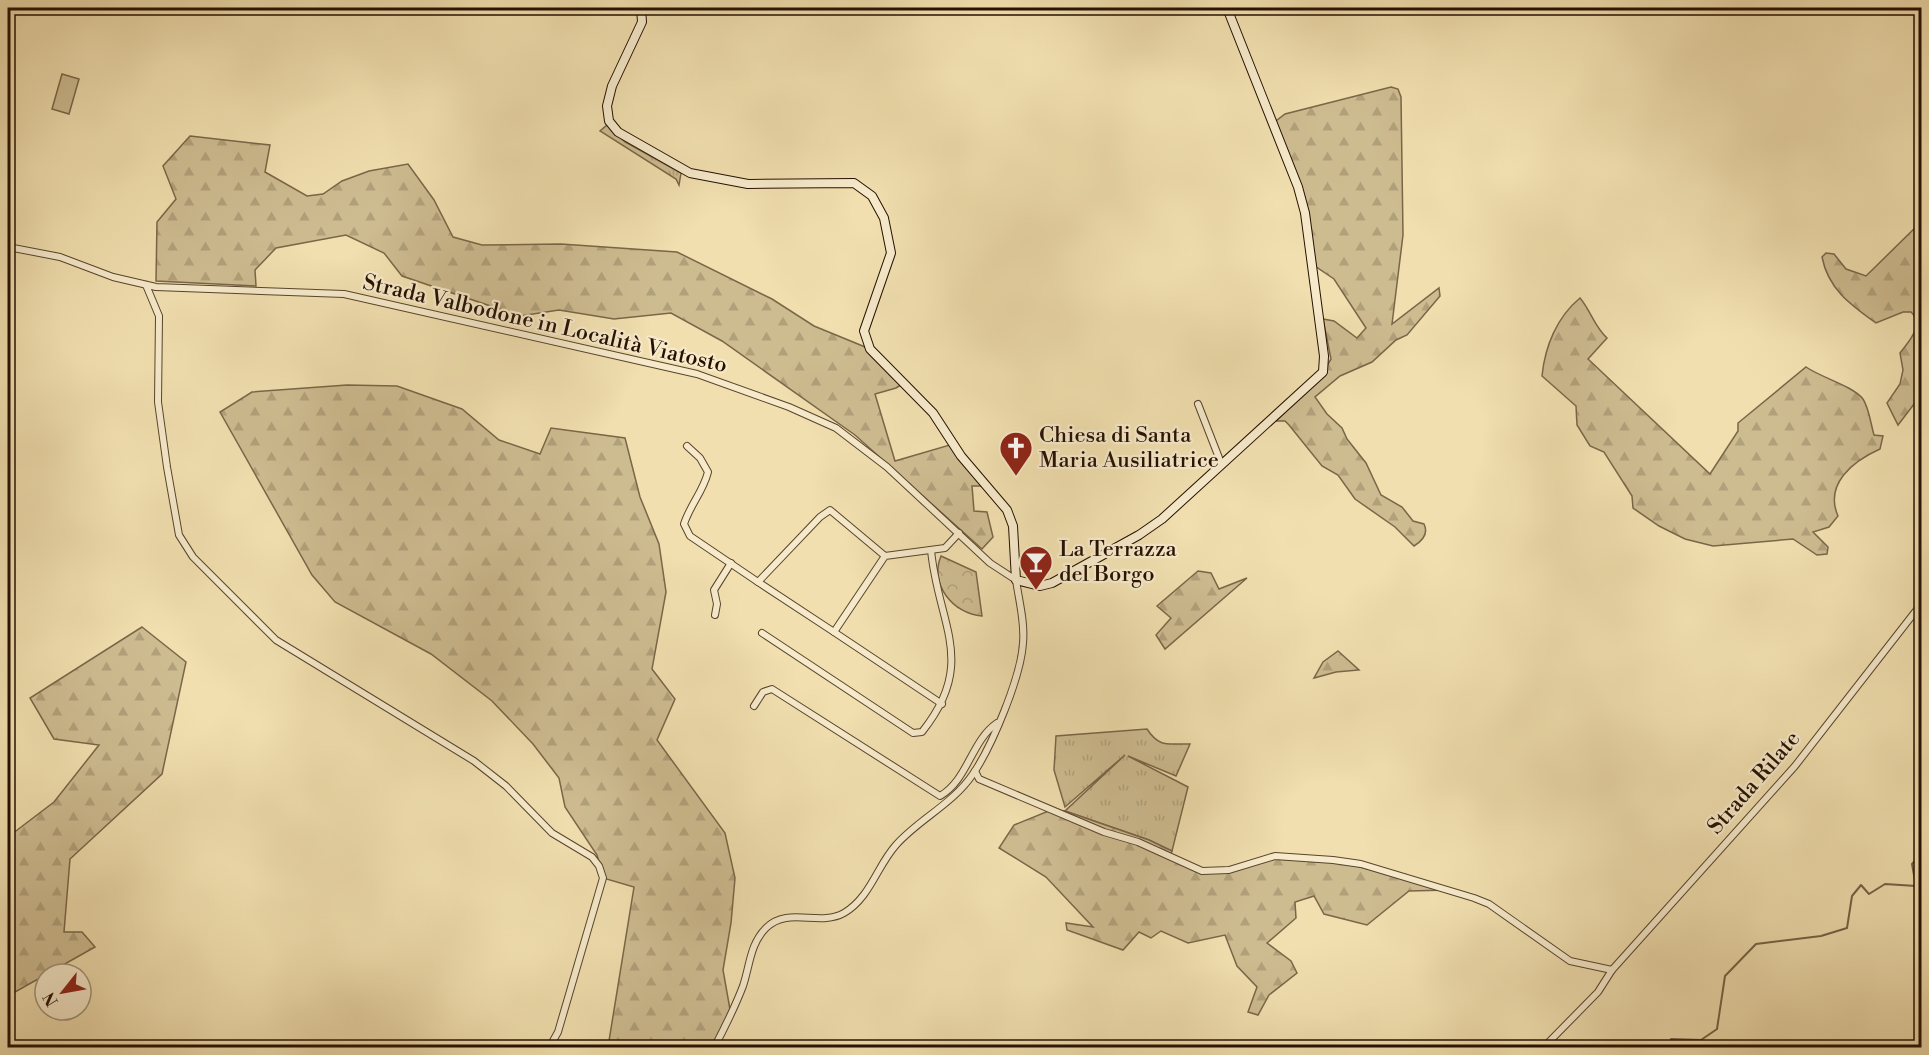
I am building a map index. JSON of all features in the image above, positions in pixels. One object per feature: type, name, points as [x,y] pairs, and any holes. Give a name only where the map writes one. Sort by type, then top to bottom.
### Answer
[{"type":"street","points":[[641,8],[642,22],[612,86],[607,106],[609,121],[618,132],[690,173],[748,184],[854,183],[872,196],[885,218],[891,253],[864,331],[870,349],[933,413],[961,456],[1007,510],[1013,526],[1023,642],[1013,683],[973,774],[952,797],[896,845],[870,886],[850,909],[825,920],[796,916],[782,918],[764,930],[752,948],[735,1004],[714,1047]]},
{"type":"street","points":[[1016,580],[1040,586],[1086,566],[1162,519],[1280,408],[1316,380],[1325,366],[1305,213],[1227,8]]},
{"type":"street","name":"Strada Valbodone in Località Viatosto","points":[[8,247],[75,261],[113,276],[146,285],[344,294],[697,374],[789,407],[836,428],[887,467],[990,563],[1016,580]]},
{"type":"street","points":[[146,285],[159,316],[158,402],[166,467],[179,534],[193,557],[276,639],[474,761],[506,786],[552,833],[592,857],[599,866],[603,878],[558,1032],[549,1047]]},
{"type":"street","points":[[1198,404],[1221,463]]},
{"type":"street","points":[[687,446],[700,458],[708,472],[704,489],[689,511],[684,524],[690,536],[942,704]]},
{"type":"street","points":[[758,582],[820,517],[830,510],[885,556],[945,548],[959,533]]},
{"type":"street","points":[[762,633],[913,732],[922,732],[942,704],[950,681],[953,659],[950,630],[934,578],[931,550]]},
{"type":"street","points":[[834,632],[885,556]]},
{"type":"street","points":[[715,615],[717,604],[714,590],[731,563]]},
{"type":"street","name":"Strada Rilate","points":[[1543,1047],[1598,992],[1612,970],[1795,766],[1922,603]]},
{"type":"street","points":[[754,706],[762,692],[772,689],[939,796],[958,778],[985,734],[997,723]]},
{"type":"street","points":[[975,767],[979,779],[1104,832],[1138,842],[1202,871],[1229,870],[1275,856],[1361,864],[1489,904],[1570,961],[1612,970]]},
{"type":"green space","points":[[62,74],[79,79],[69,114],[52,109]]},
{"type":"green space","points":[[1391,87],[1398,89],[1401,97],[1403,235],[1392,324],[1439,288],[1440,296],[1407,335],[1396,340],[1372,362],[1340,376],[1315,397],[1327,414],[1342,428],[1347,439],[1366,463],[1381,495],[1402,507],[1413,521],[1424,524],[1426,531],[1424,537],[1414,546],[1395,527],[1355,499],[1338,475],[1322,466],[1285,421],[1276,421],[1321,376],[1331,359],[1323,319],[1334,321],[1357,338],[1366,328],[1334,279],[1312,264],[1305,213],[1272,124],[1285,114]]},
{"type":"green space","points":[[607,125],[625,142],[681,173],[679,185],[676,179],[600,131]]},
{"type":"green space","points":[[190,136],[270,145],[265,172],[307,196],[323,194],[342,181],[369,171],[408,164],[434,200],[453,237],[482,245],[561,244],[677,252],[772,299],[814,326],[870,349],[904,383],[896,388],[875,394],[895,461],[953,444],[985,486],[972,486],[974,511],[987,512],[993,537],[982,549],[855,435],[722,341],[671,313],[614,319],[559,310],[520,316],[402,276],[384,253],[346,235],[276,248],[255,270],[256,286],[156,281],[157,222],[176,199],[163,166]]},
{"type":"green space","points":[[1921,222],[1921,395],[1898,425],[1887,403],[1900,384],[1903,370],[1900,353],[1914,333],[1915,317],[1911,312],[1903,312],[1876,323],[1850,303],[1835,287],[1829,278],[1822,257],[1826,253],[1834,254],[1846,269],[1866,276]]},
{"type":"green space","points":[[1580,298],[1607,338],[1588,359],[1710,474],[1738,431],[1738,423],[1806,367],[1852,390],[1863,399],[1874,435],[1883,436],[1880,449],[1860,460],[1844,475],[1835,494],[1838,516],[1829,527],[1813,532],[1828,547],[1827,554],[1817,555],[1793,539],[1713,546],[1685,539],[1659,526],[1633,508],[1632,496],[1604,452],[1590,446],[1577,425],[1576,406],[1542,376],[1549,343],[1565,314]]},
{"type":"green space","points":[[347,385],[397,386],[462,409],[499,440],[540,454],[551,428],[625,438],[640,497],[659,544],[666,592],[652,669],[675,699],[657,740],[725,833],[735,878],[731,923],[723,970],[731,1015],[714,1047],[608,1047],[634,887],[603,878],[597,855],[565,807],[559,778],[533,744],[492,701],[431,654],[335,602],[312,575],[220,412],[252,392]]},
{"type":"green space","points":[[941,556],[976,572],[982,616],[962,610],[946,596],[938,577]]},
{"type":"green space","points":[[1198,571],[1211,573],[1219,589],[1247,578],[1165,649],[1156,635],[1171,618],[1157,606]]},
{"type":"green space","points":[[142,627],[186,662],[162,774],[70,859],[64,932],[82,932],[95,947],[68,962],[33,962],[33,982],[8,996],[8,837],[54,802],[99,745],[54,739],[30,698]]},
{"type":"green space","points":[[1338,651],[1359,670],[1336,672],[1314,678],[1323,662]]},
{"type":"green space","points":[[1147,729],[1156,740],[1165,744],[1190,744],[1176,776],[1128,756],[1188,787],[1172,851],[1149,840],[1065,811],[1125,755],[1065,807],[1054,770],[1056,736]]},
{"type":"green space","points":[[1051,810],[1065,811],[1149,840],[1172,851],[1170,856],[1211,872],[1261,859],[1333,860],[1449,890],[1409,891],[1367,925],[1324,914],[1314,896],[1295,902],[1296,918],[1267,943],[1291,961],[1297,973],[1269,995],[1258,1015],[1248,1012],[1257,987],[1237,966],[1225,935],[1188,943],[1161,931],[1151,938],[1139,932],[1123,950],[1067,930],[1066,923],[1093,927],[1046,877],[999,848],[1014,825]]},
{"type":"waterway","points":[[1669,1048],[1671,1039],[1701,1040],[1717,1029],[1725,976],[1756,944],[1821,936],[1847,928],[1852,896],[1861,885],[1869,894],[1885,884],[1916,886],[1912,864],[1922,853]]},
{"type":"place","name":"Chiesa di Santa Maria Ausiliatrice","points":[[1016,477]]},
{"type":"place","name":"La Terrazza del Borgo","points":[[1036,591]]}]
